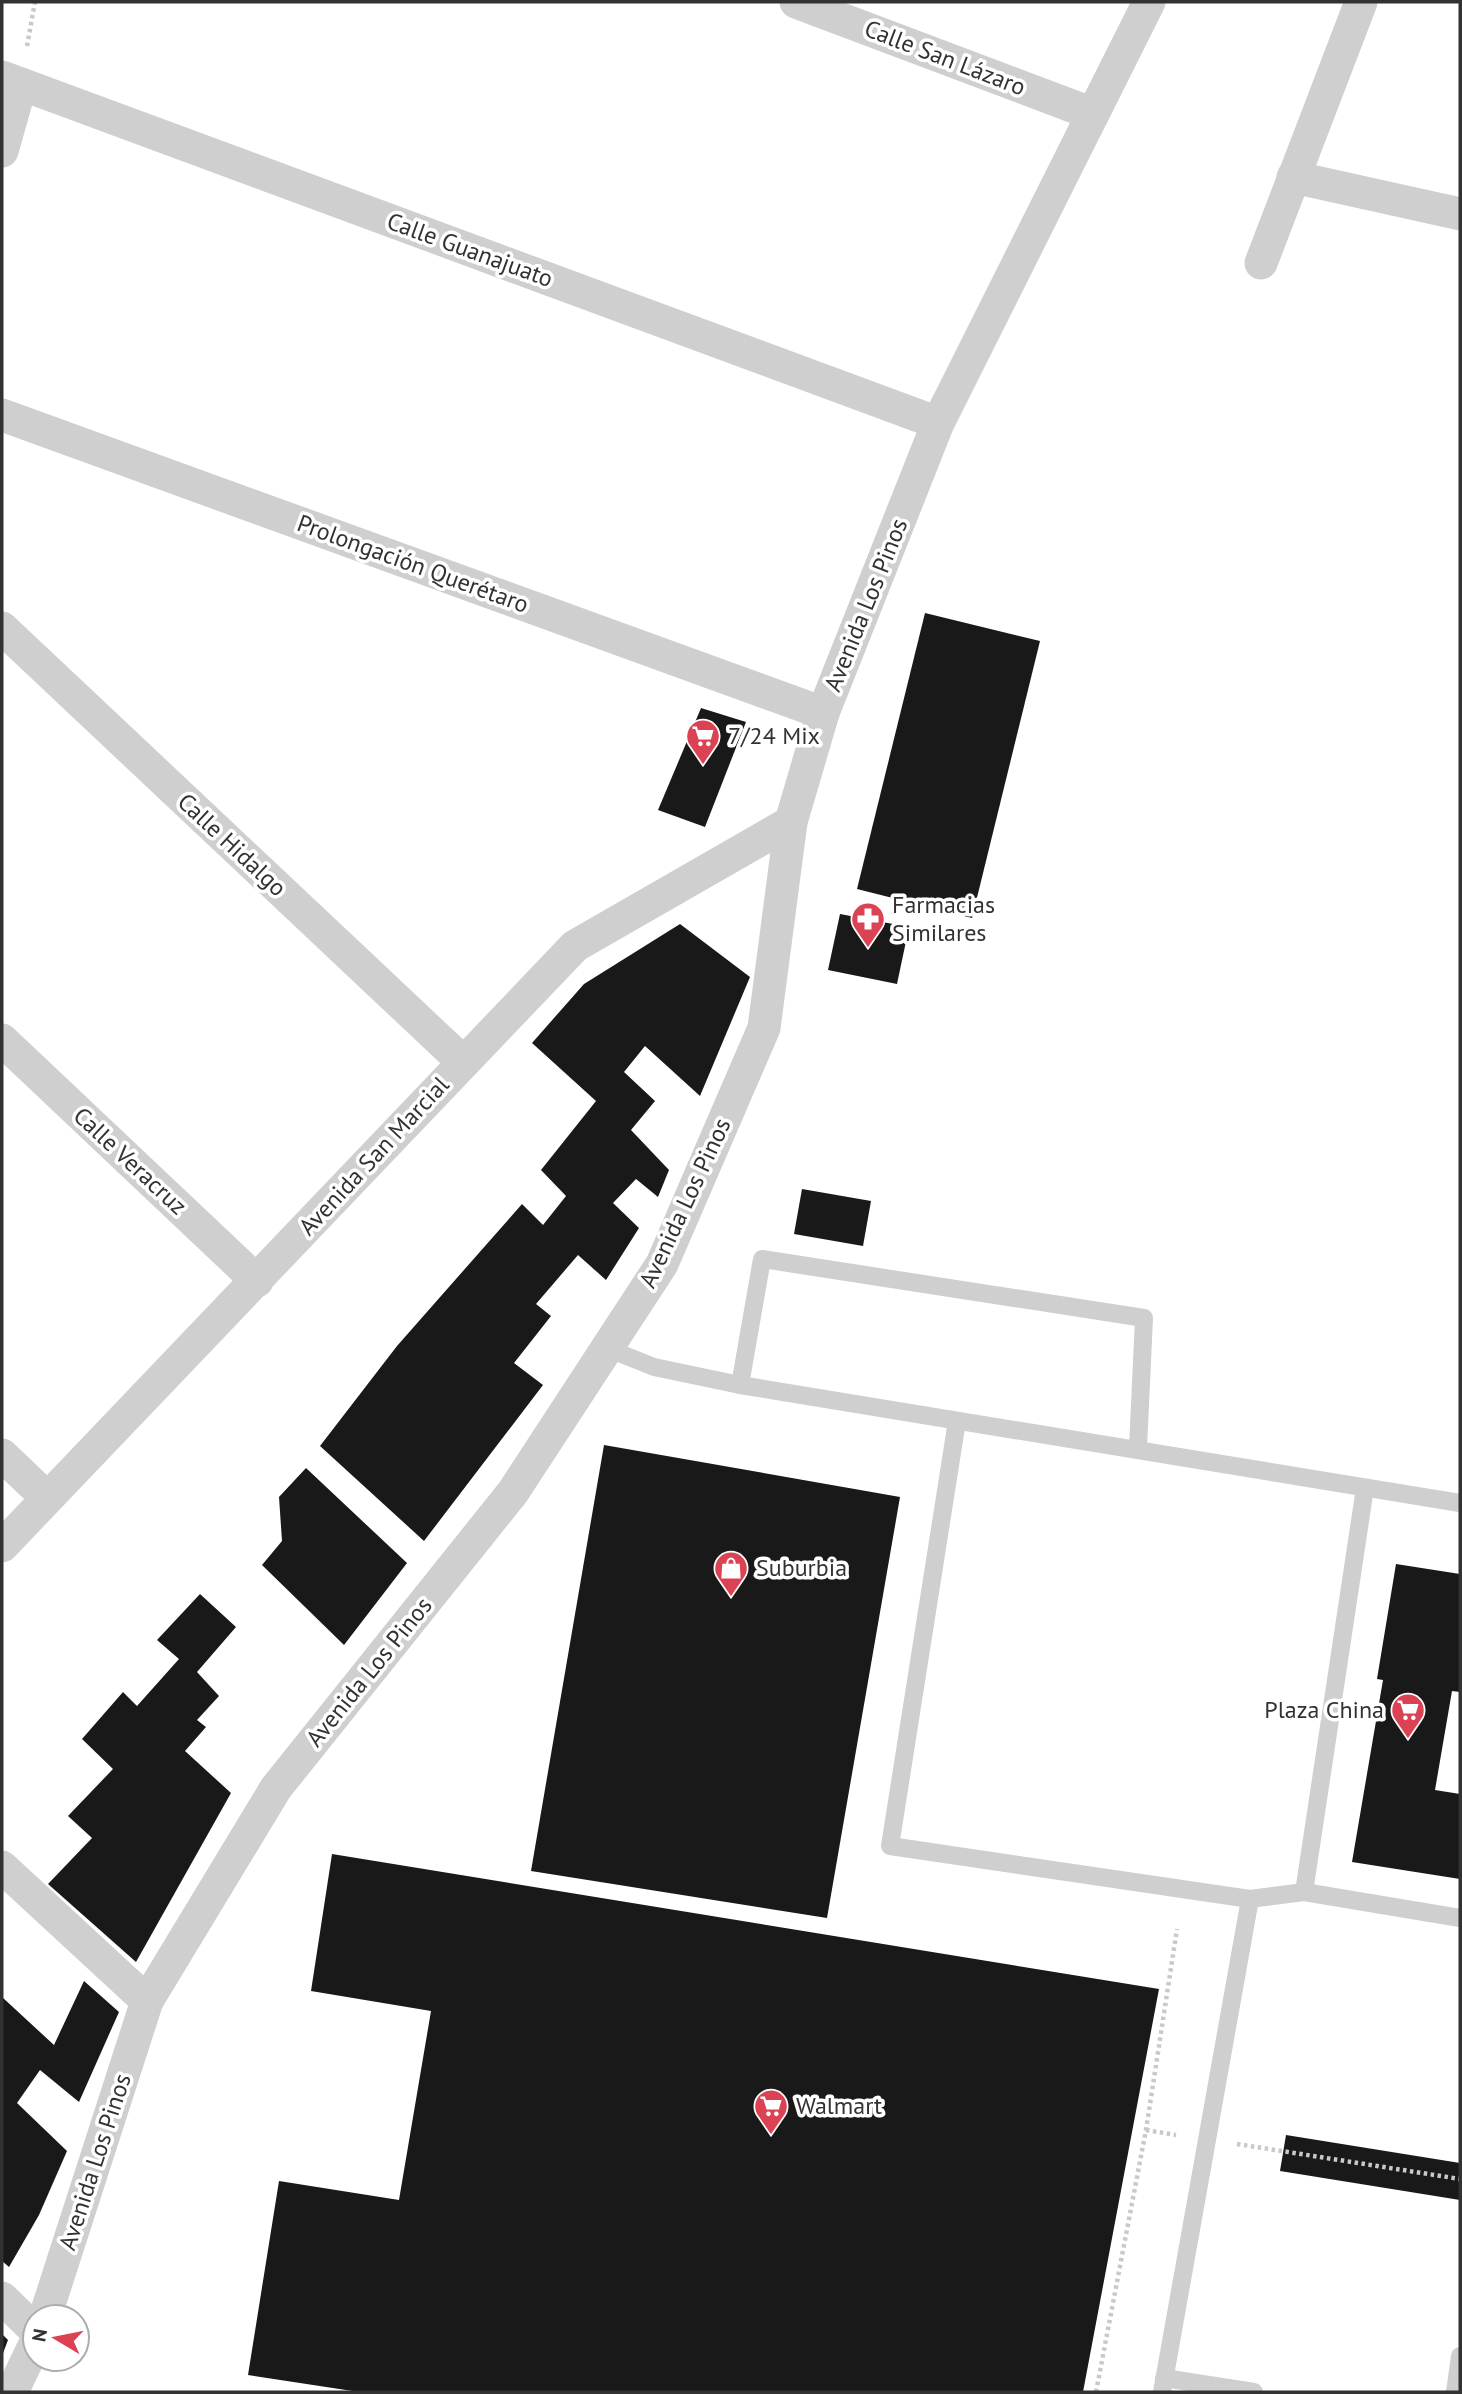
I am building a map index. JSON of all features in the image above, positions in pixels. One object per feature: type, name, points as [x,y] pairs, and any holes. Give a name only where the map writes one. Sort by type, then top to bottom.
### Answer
[{"type":"street","name":"Calle San Lázaro","points":[[796,2],[1093,114]]},
{"type":"street","name":"Avenida Los Pinos","points":[[50,2303],[147,2001],[276,1788],[513,1492],[609,1349],[662,1264],[764,1028],[791,822],[823,713],[938,422],[1149,2]]},
{"type":"street","points":[[1261,263],[1361,2]]},
{"type":"street","points":[[2,151],[11,81]]},
{"type":"street","name":"Calle Guanajuato","points":[[11,81],[938,422]]},
{"type":"street","points":[[1293,177],[1460,214]]},
{"type":"street","name":"Prolongación Querétaro","points":[[2,415],[823,713]]},
{"type":"street","name":"Calle Hidalgo","points":[[2,628],[462,1061]]},
{"type":"street","name":"Avenida San Marcial","points":[[2,1546],[46,1497],[257,1281],[462,1061],[575,947],[791,822]]},
{"type":"street","name":"Calle Veracruz","points":[[2,1040],[257,1281]]},
{"type":"street","points":[[2,1455],[46,1497]]},
{"type":"street","points":[[2,1867],[147,2001]]},
{"type":"street","points":[[2,2298],[21,2316]]},
{"type":"street","points":[[12,2392],[21,2373]]},
{"type":"lane","points":[[740,1385],[762,1259],[1144,1318],[1138,1448]]},
{"type":"lane","points":[[609,1349],[653,1367],[740,1385],[1138,1448],[1460,1503]]},
{"type":"lane","points":[[957,1421],[890,1846],[1250,1899],[1304,1892],[1460,1918]]},
{"type":"lane","points":[[1304,1892],[1365,1488]]},
{"type":"lane","points":[[1250,1899],[1163,2385],[1254,2392]]},
{"type":"lane","points":[[1455,2392],[1460,2356]]},
{"type":"path","points":[[1097,2392],[1146,2130],[1177,1928]]},
{"type":"path","points":[[1146,2130],[1460,2179]]},
{"type":"building","points":[[925,613],[1040,641],[972,918],[857,889]]},
{"type":"building","name":"7/24 Mix","points":[[701,708],[746,722],[705,827],[658,810]]},
{"type":"building","name":"Farmacias Similares","points":[[840,914],[909,927],[897,984],[828,970]]},
{"type":"building","points":[[680,924],[750,977],[700,1096],[645,1046],[624,1072],[655,1101],[631,1130],[669,1170],[658,1197],[636,1179],[613,1203],[639,1228],[606,1280],[578,1255],[536,1304],[551,1316],[514,1363],[543,1385],[424,1541],[320,1446],[397,1346],[522,1204],[543,1225],[566,1196],[541,1170],[596,1101],[532,1043],[584,984]]},
{"type":"building","points":[[802,1189],[871,1201],[863,1246],[794,1234]]},
{"type":"building","name":"Suburbia","points":[[604,1445],[900,1497],[827,1918],[531,1871]]},
{"type":"building","points":[[306,1468],[407,1563],[344,1645],[262,1565],[282,1541],[279,1497]]},
{"type":"building","name":"Plaza China","points":[[1396,1564],[1460,1574],[1460,1692],[1452,1691],[1435,1790],[1460,1794],[1460,1879],[1352,1862],[1383,1680],[1377,1679]]},
{"type":"building","points":[[200,1594],[236,1627],[197,1672],[219,1696],[197,1720],[206,1727],[185,1751],[231,1793],[136,1962],[48,1884],[92,1838],[68,1816],[113,1769],[82,1739],[123,1692],[137,1706],[179,1659],[157,1640]]},
{"type":"building","name":"Walmart","points":[[332,1854],[1159,1989],[1083,2392],[359,2392],[248,2375],[279,2181],[399,2200],[431,2011],[311,1991]]},
{"type":"building","points":[[84,1981],[119,2012],[79,2102],[40,2070],[17,2103],[67,2151],[39,2215],[9,2267],[2,2261],[2,1997],[54,2045]]},
{"type":"building","points":[[1286,2135],[1460,2163],[1460,2200],[1280,2171]]},
{"type":"building","points":[[2,2334],[8,2340],[2,2356]]},
{"type":"place","name":"7/24 Mix","points":[[703,766]]},
{"type":"place","name":"Farmacias Similares","points":[[868,949]]},
{"type":"place","name":"Suburbia","points":[[731,1598]]},
{"type":"place","name":"Plaza China","points":[[1408,1740]]},
{"type":"place","name":"Walmart","points":[[771,2136]]}]
